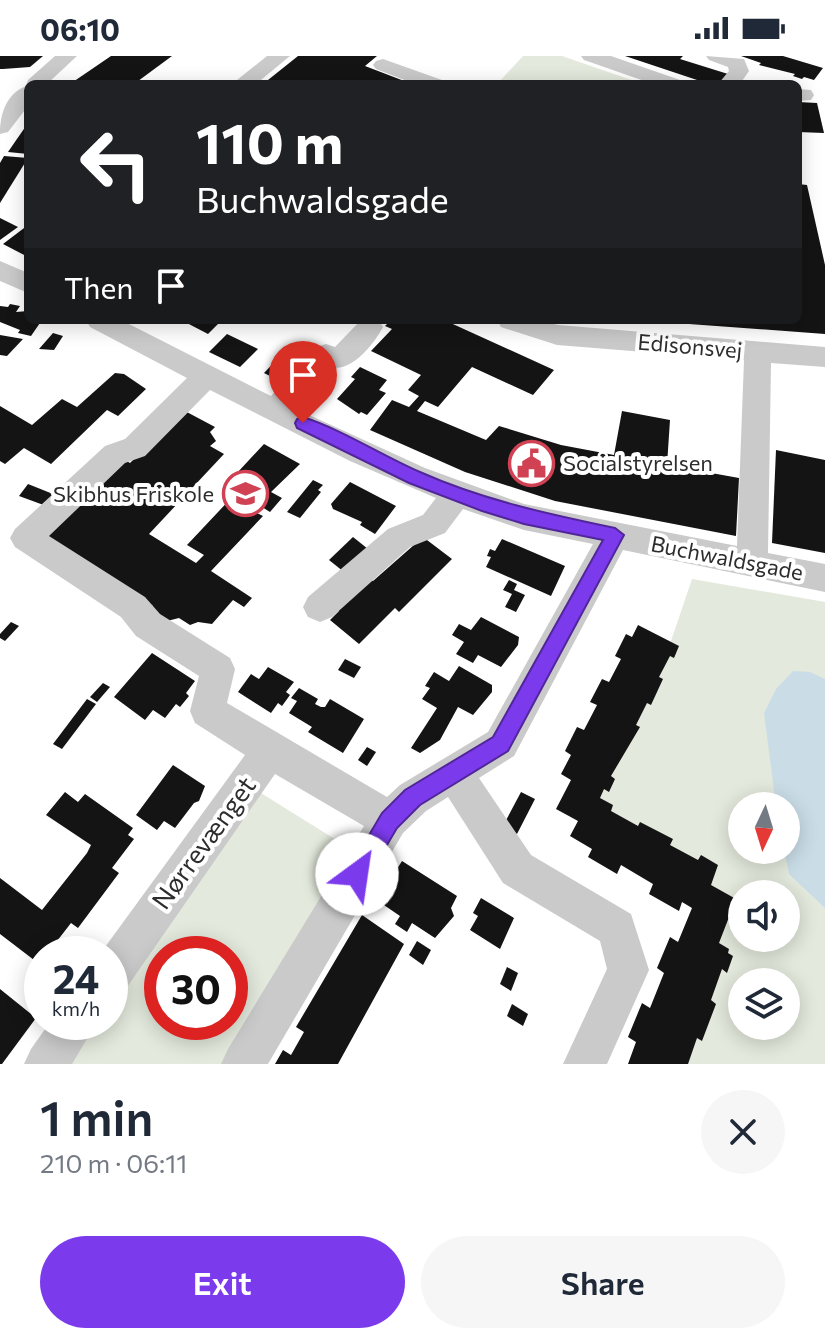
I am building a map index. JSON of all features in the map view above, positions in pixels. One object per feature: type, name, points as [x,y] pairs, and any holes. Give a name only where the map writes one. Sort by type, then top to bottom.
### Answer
[{"type":"street","points":[[40,80],[67,56]]},
{"type":"street","points":[[248,80],[280,56]]},
{"type":"street","points":[[591,56],[661,80]]},
{"type":"street","points":[[716,56],[737,63],[739,71],[732,80]]},
{"type":"street","points":[[383,65],[424,80]]},
{"type":"street","points":[[3,81],[24,88]]},
{"type":"street","points":[[0,127],[24,96]]},
{"type":"street","points":[[0,270],[24,282]]},
{"type":"street","name":"Buchwaldsgade","points":[[107,324],[275,410],[415,478],[456,494],[524,517],[825,578]]},
{"type":"street","name":"Edisonsvej","points":[[518,324],[557,335],[618,330],[758,351],[825,357]]},
{"type":"street","points":[[275,410],[326,354],[339,359],[370,327]]},
{"type":"street","points":[[752,563],[758,351]]},
{"type":"street","points":[[208,375],[135,448],[115,454],[26,538],[133,607],[148,625],[218,669],[208,711],[270,751],[390,820]]},
{"type":"street","points":[[320,607],[399,538],[434,524],[456,494]]},
{"type":"street","points":[[243,1064],[390,820],[413,798],[501,744],[615,535]]},
{"type":"street","name":"Nørrevænget","points":[[128,950],[270,751]]},
{"type":"street","points":[[454,773],[517,869],[617,928],[628,970],[585,1064]]},
{"type":"street","points":[[46,1064],[63,1040]]},
{"type":"shaded area","points":[[523,56],[562,56],[631,80],[501,80]]},
{"type":"shaded area","points":[[692,579],[825,602],[825,1064],[683,1064],[715,947],[728,913],[728,952],[800,952],[800,880],[728,880],[728,899],[592,803],[670,644]]},
{"type":"shaded area","points":[[256,790],[354,851],[248,1026],[248,936],[155,936]]},
{"type":"shaded area","points":[[144,953],[144,1040],[240,1040],[225,1064],[68,1064],[85,1040],[128,1040],[128,976]]},
{"type":"water","points":[[793,671],[810,672],[825,679],[825,908],[800,884],[800,880],[789,874],[787,864],[800,864],[800,792],[774,792],[764,713],[776,689]]},
{"type":"building","points":[[0,56],[43,56],[30,67],[0,69]]},
{"type":"building","points":[[111,56],[172,56],[139,80],[76,80]]},
{"type":"building","points":[[298,56],[377,56],[365,66],[402,80],[268,80]]},
{"type":"building","points":[[625,56],[683,56],[680,59],[728,74],[723,80],[697,80]]},
{"type":"building","points":[[741,56],[783,56],[823,68],[814,80],[802,79]]},
{"type":"building","points":[[802,102],[817,103],[824,133],[802,132]]},
{"type":"building","points":[[24,129],[24,154],[8,152]]},
{"type":"building","points":[[4,156],[24,158],[24,164],[0,203],[0,163]]},
{"type":"building","points":[[802,184],[807,185],[825,265],[825,334],[689,324],[802,324]]},
{"type":"building","points":[[0,218],[18,227],[0,240]]},
{"type":"building","points":[[24,228],[24,255],[3,244]]},
{"type":"building","points":[[10,304],[20,306],[16,312],[24,311],[24,324],[39,324],[31,336],[18,333],[20,330],[0,322],[0,306],[8,307]]},
{"type":"building","points":[[189,324],[218,324],[208,334]]},
{"type":"building","points":[[453,324],[554,370],[533,395],[472,367],[438,407],[425,401],[417,411],[486,440],[499,426],[561,445],[614,455],[622,411],[670,420],[667,465],[739,478],[736,536],[555,501],[465,472],[370,430],[392,400],[409,407],[419,396],[408,390],[421,375],[371,351],[392,329],[385,326]]},
{"type":"building","points":[[53,333],[63,336],[54,350],[39,349]]},
{"type":"building","points":[[227,334],[258,349],[240,367],[209,352]]},
{"type":"building","points":[[0,335],[23,339],[7,356],[0,355]]},
{"type":"building","points":[[286,350],[301,357],[278,380],[264,373]]},
{"type":"building","points":[[360,367],[387,380],[379,390],[386,393],[367,415],[359,414],[337,399],[355,379],[351,377]]},
{"type":"building","points":[[115,373],[124,374],[146,389],[118,416],[107,410],[51,464],[24,448],[5,464],[0,461],[0,406],[32,425],[62,399],[77,407]]},
{"type":"building","points":[[183,410],[215,427],[210,432],[216,441],[210,446],[224,454],[149,534],[196,563],[204,555],[187,545],[235,494],[224,487],[264,444],[300,464],[271,492],[282,498],[270,512],[262,507],[257,513],[263,516],[211,571],[252,598],[244,607],[233,600],[212,624],[198,622],[190,625],[179,618],[163,622],[148,613],[153,606],[41,533],[122,458],[130,463]]},
{"type":"building","points":[[776,450],[825,460],[825,553],[772,543]]},
{"type":"building","points":[[313,480],[323,485],[318,490],[321,492],[300,518],[287,512]]},
{"type":"building","points":[[350,482],[396,506],[375,534],[360,525],[362,522],[333,509],[331,504]]},
{"type":"building","points":[[28,484],[58,496],[49,507],[19,496]]},
{"type":"building","points":[[353,537],[368,549],[344,572],[329,560]]},
{"type":"building","points":[[423,537],[452,559],[399,612],[395,608],[359,644],[330,620],[339,611],[336,609],[368,578],[373,581]]},
{"type":"building","points":[[502,539],[565,566],[551,596],[486,567],[491,557],[487,556],[490,549],[495,551]]},
{"type":"building","points":[[509,580],[517,584],[514,590],[525,595],[516,612],[505,607],[512,594],[503,590]]},
{"type":"building","points":[[481,617],[519,637],[518,645],[501,667],[478,655],[473,663],[456,654],[464,642],[452,635],[459,624],[471,630]]},
{"type":"building","points":[[11,622],[19,626],[5,641],[0,634]]},
{"type":"building","points":[[638,625],[679,646],[659,677],[663,679],[651,705],[647,703],[636,725],[640,727],[611,776],[615,779],[609,792],[604,789],[600,798],[613,805],[611,811],[638,826],[640,822],[673,839],[670,845],[698,860],[701,855],[718,865],[711,885],[728,895],[728,920],[719,943],[733,956],[727,973],[722,969],[711,1000],[716,1004],[702,1041],[697,1038],[688,1064],[628,1064],[636,1042],[628,1037],[642,1003],[650,1008],[664,973],[657,968],[670,937],[678,942],[692,908],[682,902],[679,911],[649,894],[653,884],[621,865],[617,874],[588,857],[592,849],[570,836],[578,821],[556,809],[571,780],[561,774],[571,755],[565,751],[577,727],[584,730],[597,705],[590,702],[602,679],[609,682],[621,659],[615,656],[626,634],[632,637]]},
{"type":"building","points":[[152,653],[195,681],[180,707],[176,704],[165,718],[153,710],[145,720],[114,697]]},
{"type":"building","points":[[345,659],[361,667],[354,678],[338,670]]},
{"type":"building","points":[[459,666],[492,685],[492,692],[473,715],[458,707],[440,740],[420,753],[411,748],[437,708],[422,699],[430,688],[425,686],[434,672],[449,681]]},
{"type":"building","points":[[268,667],[294,682],[286,692],[290,695],[282,706],[278,703],[271,713],[238,692],[251,674],[259,679]]},
{"type":"building","points":[[103,683],[110,687],[97,702],[90,697]]},
{"type":"building","points":[[299,688],[318,699],[315,704],[321,707],[325,707],[330,699],[364,719],[343,753],[308,732],[312,727],[289,713],[297,701],[291,698]]},
{"type":"building","points":[[87,699],[96,704],[62,749],[53,744]]},
{"type":"building","points":[[367,747],[376,752],[367,766],[358,760]]},
{"type":"building","points":[[173,765],[205,786],[199,801],[194,803],[175,828],[164,821],[157,830],[136,815]]},
{"type":"building","points":[[65,792],[78,802],[85,794],[133,828],[128,835],[134,839],[112,868],[119,873],[78,928],[71,923],[61,936],[24,936],[24,952],[0,934],[0,878],[42,910],[91,845],[46,815]]},
{"type":"building","points":[[521,792],[535,799],[517,834],[503,826]]},
{"type":"building","points":[[402,861],[457,896],[451,908],[454,916],[435,938],[412,923],[407,932],[395,924],[400,916],[378,901],[385,889],[383,881],[395,872]]},
{"type":"building","points":[[481,898],[514,918],[500,949],[470,930],[478,916],[473,913]]},
{"type":"building","points":[[362,915],[404,944],[338,1064],[275,1064],[283,1050],[291,1055],[304,1032],[296,1027]]},
{"type":"building","points":[[417,941],[431,950],[423,965],[409,955]]},
{"type":"building","points":[[507,967],[518,973],[511,991],[500,984]]},
{"type":"building","points":[[0,989],[24,1008],[24,1034],[0,1064]]},
{"type":"building","points":[[512,1004],[528,1014],[523,1026],[507,1016]]},
{"type":"place","name":"Socialstyrelsen","points":[[532,463]]},
{"type":"place","name":"Skibhus Friskole","points":[[245,494]]},
{"type":"route","points":[[303,423],[415,478],[488,506],[524,517],[615,535],[501,744],[413,798],[390,820],[357,874]]}]
